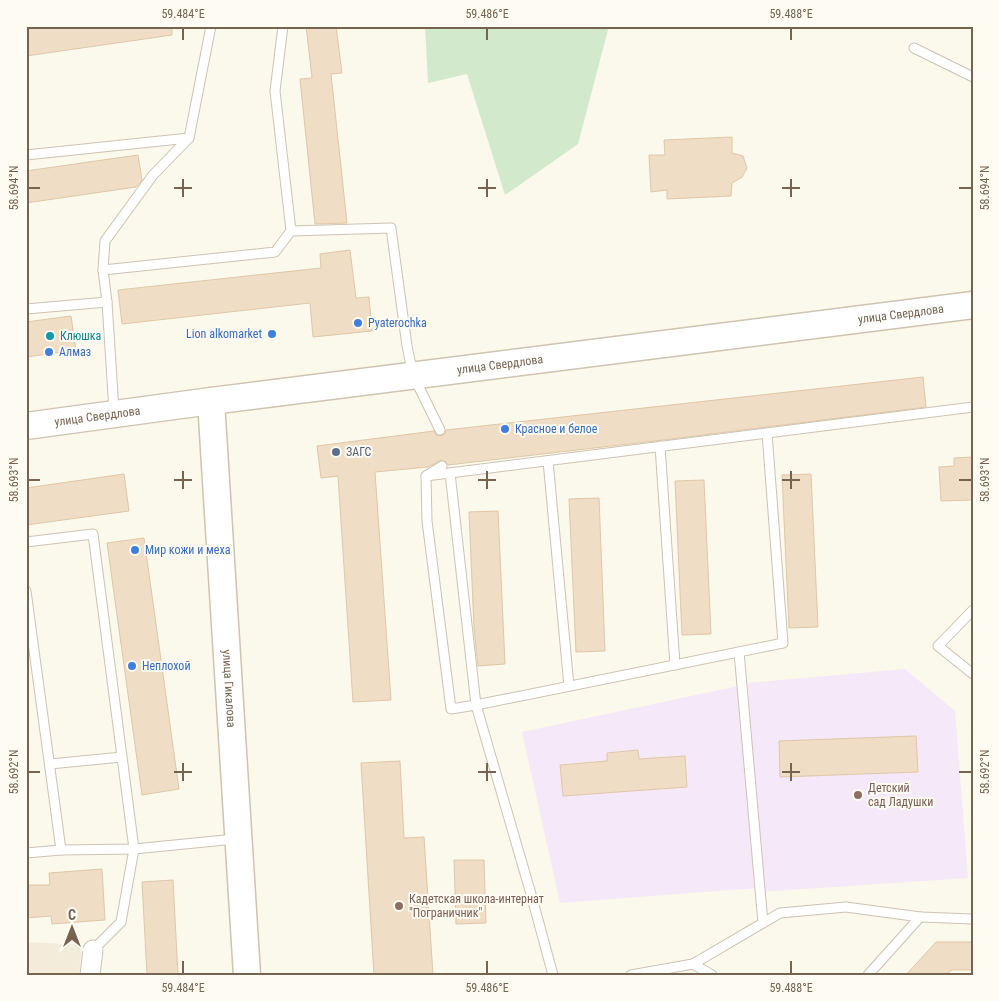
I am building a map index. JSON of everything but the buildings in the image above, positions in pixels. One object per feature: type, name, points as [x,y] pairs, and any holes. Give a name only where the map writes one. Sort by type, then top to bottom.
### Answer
[{"type":"street","name":"улица Свердлова","points":[[26,426],[413,375],[973,306]]},
{"type":"street","name":"улица Гикалова","points":[[211,401],[247,975]]},
{"type":"street","points":[[90,975],[93,950]]},
{"type":"lane","points":[[114,414],[104,270],[105,241],[154,175],[189,138],[210,26]]},
{"type":"lane","points":[[104,270],[275,252],[291,231],[275,91],[283,26]]},
{"type":"lane","points":[[914,48],[973,77]]},
{"type":"lane","points":[[26,155],[189,138]]},
{"type":"lane","points":[[291,231],[391,228],[407,346],[413,375],[440,430]]},
{"type":"lane","points":[[26,309],[107,302]]},
{"type":"lane","points":[[426,476],[973,407]]},
{"type":"lane","points":[[426,476],[427,521],[451,709],[783,643],[767,433]]},
{"type":"lane","points":[[660,446],[676,664]]},
{"type":"lane","points":[[548,460],[569,686]]},
{"type":"lane","points":[[426,476],[442,466]]},
{"type":"lane","points":[[450,473],[476,705],[553,975]]},
{"type":"lane","points":[[26,542],[93,534],[134,849],[121,922],[93,950]]},
{"type":"lane","points":[[26,591],[61,850]]},
{"type":"lane","points":[[973,610],[938,646],[973,674]]},
{"type":"lane","points":[[739,652],[763,923]]},
{"type":"lane","points":[[50,764],[122,757]]},
{"type":"lane","points":[[26,853],[61,850],[134,849],[239,838]]},
{"type":"lane","points":[[631,975],[693,964],[780,913],[846,907],[920,917],[973,919]]},
{"type":"lane","points":[[868,975],[920,917]]},
{"type":"lane","points":[[693,964],[712,975]]},
{"type":"shaded area","name":"Детский сад Ладушки","points":[[905,669],[955,711],[968,878],[760,892],[748,683]]},
{"type":"shaded area","points":[[738,686],[757,888],[560,903],[522,732]]},
{"type":"shaded area","points":[[26,942],[82,945],[79,975],[26,975]]},
{"type":"green space","points":[[425,26],[609,26],[578,144],[505,195],[467,74],[428,83]]},
{"type":"place","name":"Pyaterochka","points":[[358,323]]},
{"type":"place","name":"Lion alkomarket","points":[[272,334]]},
{"type":"place","name":"Клюшка","points":[[50,336]]},
{"type":"place","name":"Алмаз","points":[[49,352]]},
{"type":"place","name":"Красное и белое","points":[[505,429]]},
{"type":"place","name":"ЗАГС","points":[[336,452]]},
{"type":"place","name":"Мир кожи и меха","points":[[135,550]]},
{"type":"place","name":"Неплохой","points":[[132,666]]},
{"type":"place","name":"Детский сад Ладушки","points":[[858,795]]},
{"type":"place","name":"Кадетская школа-интернат \"Пограничник\"","points":[[399,906]]}]
